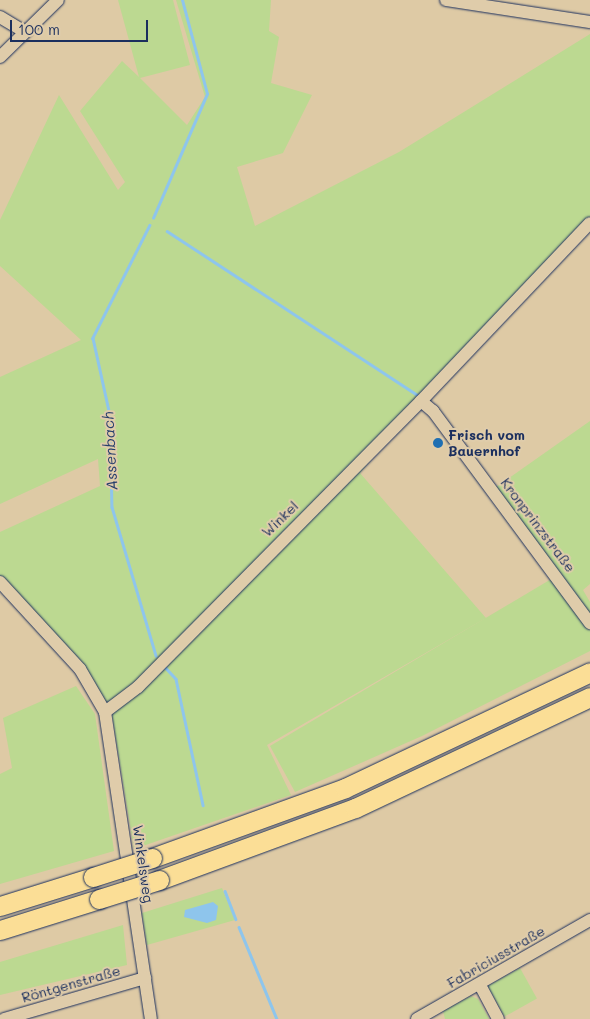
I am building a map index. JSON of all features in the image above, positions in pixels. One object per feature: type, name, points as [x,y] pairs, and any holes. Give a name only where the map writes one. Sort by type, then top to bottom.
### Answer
[{"type":"highway","points":[[0,906],[152,858],[345,788],[590,672]]},
{"type":"highway","points":[[0,930],[159,880],[355,808],[590,697]]},
{"type":"street","points":[[0,57],[58,0]]},
{"type":"street","points":[[446,0],[590,22]]},
{"type":"street","points":[[0,18],[25,32]]},
{"type":"street","name":"Winkel","points":[[105,712],[138,687],[421,401],[590,222]]},
{"type":"street","name":"Kronprinzstraße","points":[[421,401],[433,411],[590,623]]},
{"type":"street","points":[[0,582],[80,669],[105,712]]},
{"type":"street","name":"Winkelsweg","points":[[105,712],[152,1019]]},
{"type":"street","name":"Fabriciusstraße","points":[[417,1019],[480,985],[590,920]]},
{"type":"street","name":"Röntgenstraße","points":[[4,1019],[145,978]]},
{"type":"street","points":[[480,985],[498,1019]]},
{"type":"green space","points":[[118,0],[173,0],[190,65],[140,78],[187,125],[205,97],[176,0],[271,0],[269,31],[279,37],[271,83],[312,95],[283,153],[237,167],[255,226],[399,152],[590,34],[590,230],[427,392],[360,473],[486,618],[267,745],[291,795],[134,849],[111,709],[85,669],[0,576],[0,532],[100,486],[98,459],[0,504],[0,377],[81,340],[0,266],[0,220],[59,95],[118,190],[125,182],[80,111],[122,61],[139,77]]},
{"type":"green space","points":[[590,421],[590,584],[583,590],[590,602],[590,651],[422,736],[295,792],[270,746],[553,578],[492,490]]},
{"type":"green space","points":[[76,686],[95,714],[114,851],[0,884],[0,774],[12,768],[3,718]]},
{"type":"green space","points":[[222,888],[235,920],[147,945],[142,913]]},
{"type":"green space","points":[[123,925],[127,965],[0,995],[0,962]]},
{"type":"green space","points":[[520,968],[537,999],[505,1017],[488,986]]},
{"type":"green space","points":[[471,996],[478,999],[489,1019],[445,1019],[443,1011]]},
{"type":"water","points":[[213,902],[218,906],[216,920],[207,923],[184,917],[185,910]]},
{"type":"waterway","name":"Assenbach","points":[[153,218],[207,94],[182,0]]},
{"type":"waterway","name":"Assenbach","points":[[150,225],[93,338],[110,415],[112,507],[156,656]]},
{"type":"waterway","points":[[167,231],[416,394]]},
{"type":"waterway","name":"Assenbach","points":[[165,667],[176,679],[203,805]]},
{"type":"waterway","name":"Assenbach","points":[[225,891],[236,919]]},
{"type":"waterway","name":"Assenbach","points":[[239,927],[277,1019]]},
{"type":"place","name":"Frisch vom Bauernhof","points":[[438,443]]}]
